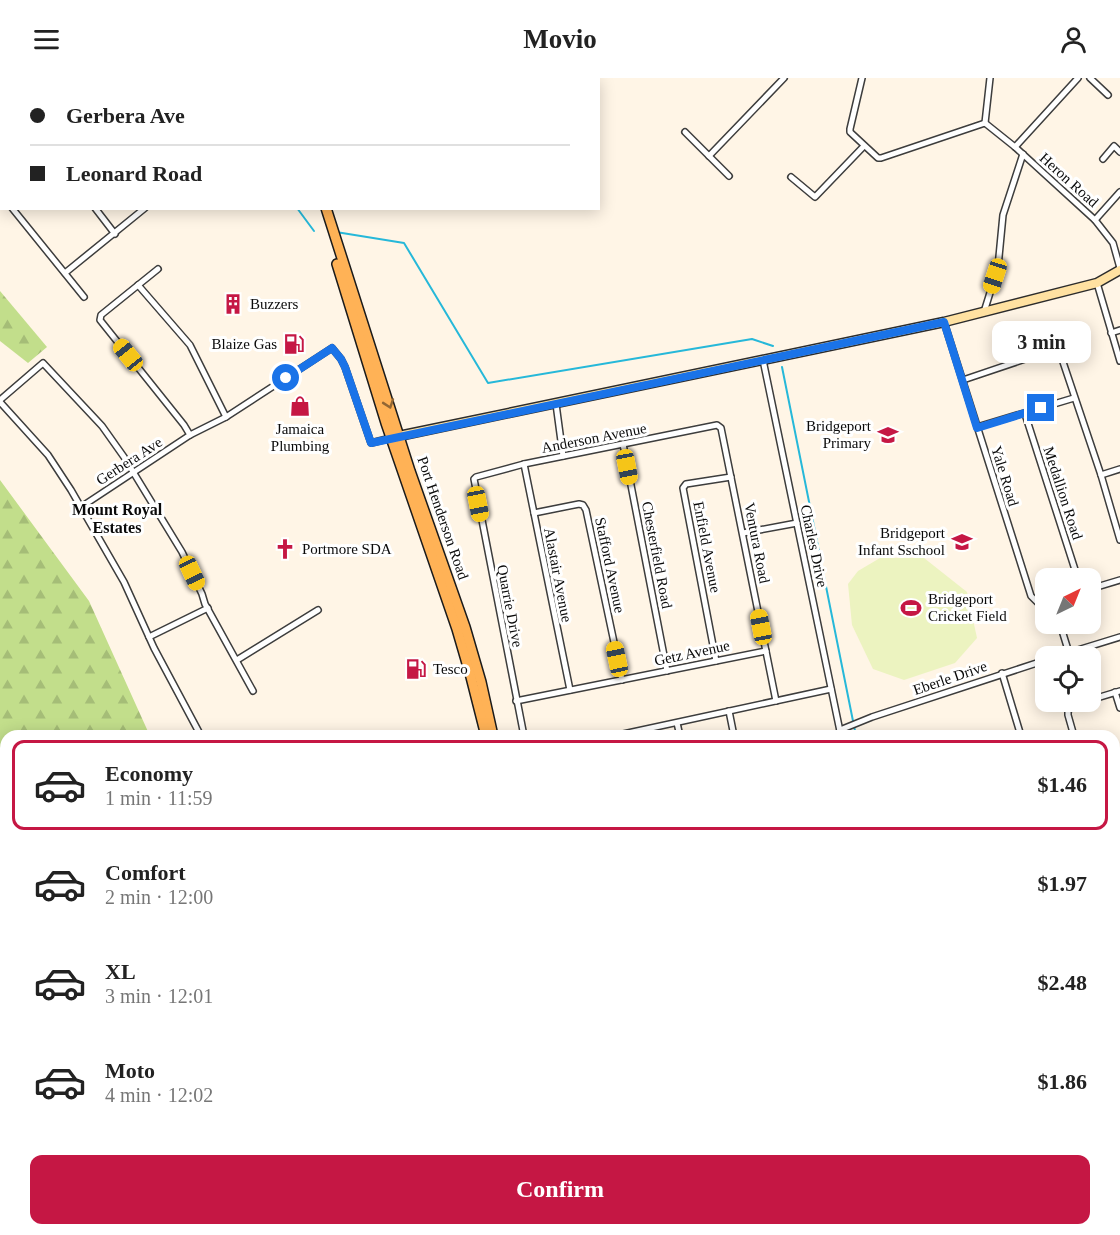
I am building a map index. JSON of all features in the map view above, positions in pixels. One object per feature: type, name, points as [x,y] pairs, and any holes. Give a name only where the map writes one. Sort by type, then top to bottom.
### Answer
[{"type":"main road","name":"Port Henderson Road","points":[[321,210],[457,629],[484,730]]},
{"type":"main road","name":"Port Henderson Road","points":[[327,210],[395,437],[410,471],[465,627],[492,730]]},
{"type":"street","points":[[709,156],[784,78]]},
{"type":"street","points":[[862,78],[849,129],[864,147],[881,158],[985,123],[990,78]]},
{"type":"street","points":[[1015,147],[1078,78]]},
{"type":"street","points":[[1090,78],[1108,95]]},
{"type":"street","name":"Heron Road","points":[[985,123],[1023,154],[1095,220],[1113,243],[1120,269]]},
{"type":"street","points":[[685,132],[729,176]]},
{"type":"street","points":[[1103,159],[1114,146],[1120,152]]},
{"type":"street","points":[[792,177],[815,197],[864,147]]},
{"type":"street","points":[[984,312],[998,267],[1003,215],[1023,154]]},
{"type":"street","points":[[1095,220],[1120,192]]},
{"type":"street","points":[[14,210],[84,297]]},
{"type":"street","points":[[97,210],[116,234]]},
{"type":"street","points":[[66,273],[144,210]]},
{"type":"street","points":[[158,269],[101,315],[100,320],[190,435]]},
{"type":"street","points":[[395,437],[944,322],[1097,283],[1120,269]]},
{"type":"street","points":[[1097,283],[1120,361]]},
{"type":"street","points":[[138,285],[190,345],[226,417]]},
{"type":"street","name":"Yale Road","points":[[944,322],[1031,596],[1035,602]]},
{"type":"street","points":[[1111,333],[1120,330]]},
{"type":"street","name":"Gerbera Ave","points":[[81,507],[190,435],[226,417],[332,348],[345,367],[371,443],[395,437]]},
{"type":"street","points":[[963,380],[1053,351],[1060,355],[1101,475],[1120,540]]},
{"type":"street","name":"Charles Drive","points":[[763,360],[840,730]]},
{"type":"street","points":[[198,730],[154,648],[124,582],[81,507],[48,455],[0,401],[41,363],[102,426],[134,473],[182,552],[208,608],[253,691]]},
{"type":"street","points":[[977,428],[1074,398]]},
{"type":"street","points":[[556,404],[563,456]]},
{"type":"street","name":"Medallion Road","points":[[1025,414],[1074,568]]},
{"type":"street","name":"Anderson Avenue","points":[[474,479],[524,464],[719,426]]},
{"type":"street","name":"Ventura Road","points":[[719,426],[777,701]]},
{"type":"street","name":"Chesterfield Road","points":[[623,444],[667,671]]},
{"type":"street","name":"Alastair Avenue","points":[[524,464],[570,690]]},
{"type":"street","points":[[1101,475],[1120,469]]},
{"type":"street","name":"Enfield Avenue","points":[[716,661],[683,488],[686,484],[731,477]]},
{"type":"street","name":"Quarrie Drive","points":[[474,479],[523,730]]},
{"type":"street","name":"Stafford Avenue","points":[[534,513],[579,504],[583,505],[586,510],[622,680]]},
{"type":"street","points":[[743,533],[797,523]]},
{"type":"street","points":[[1101,586],[1120,580]]},
{"type":"street","points":[[149,637],[208,608]]},
{"type":"street","points":[[237,660],[318,610]]},
{"type":"street","points":[[1091,646],[1120,637]]},
{"type":"street","name":"Getz Avenue","points":[[516,701],[766,651]]},
{"type":"street","name":"Eberle Drive","points":[[840,730],[1035,663]]},
{"type":"street","points":[[1002,673],[1019,730]]},
{"type":"street","points":[[651,730],[831,689]]},
{"type":"street","points":[[1101,696],[1118,691],[1120,708]]},
{"type":"street","points":[[729,711],[733,730]]},
{"type":"street","points":[[1068,712],[1072,730]]},
{"type":"street","points":[[678,723],[679,730]]},
{"type":"green space","points":[[0,291],[47,347],[28,363],[0,341]]},
{"type":"green space","points":[[0,480],[89,601],[147,730],[0,730]]},
{"type":"green space","name":"Bridgeport Cricket Field","points":[[880,558],[924,558],[967,592],[977,638],[955,663],[904,680],[873,669],[852,625],[848,584],[858,571]]},
{"type":"waterway","points":[[298,210],[314,231]]},
{"type":"waterway","points":[[336,232],[404,243],[488,383],[752,339],[773,346]]},
{"type":"waterway","points":[[782,367],[855,730]]},
{"type":"place","name":"Buzzers","points":[[233,304]]},
{"type":"place","name":"Blaize Gas","points":[[294,344]]},
{"type":"place","name":"Jamaica Plumbing","points":[[300,406]]},
{"type":"place","name":"Bridgeport Primary","points":[[888,435]]},
{"type":"place","name":"Bridgeport Infant Sschool","points":[[962,542]]},
{"type":"place","name":"Portmore SDA","points":[[285,549]]},
{"type":"place","name":"Bridgeport Cricket Field","points":[[911,608]]},
{"type":"place","name":"Tesco","points":[[416,669]]},
{"type":"district","name":"Mount Royal Estates","points":[[117,518]]},
{"type":"route","points":[[286,378],[332,348],[345,367],[371,443],[944,322],[977,428],[1041,408]]}]
